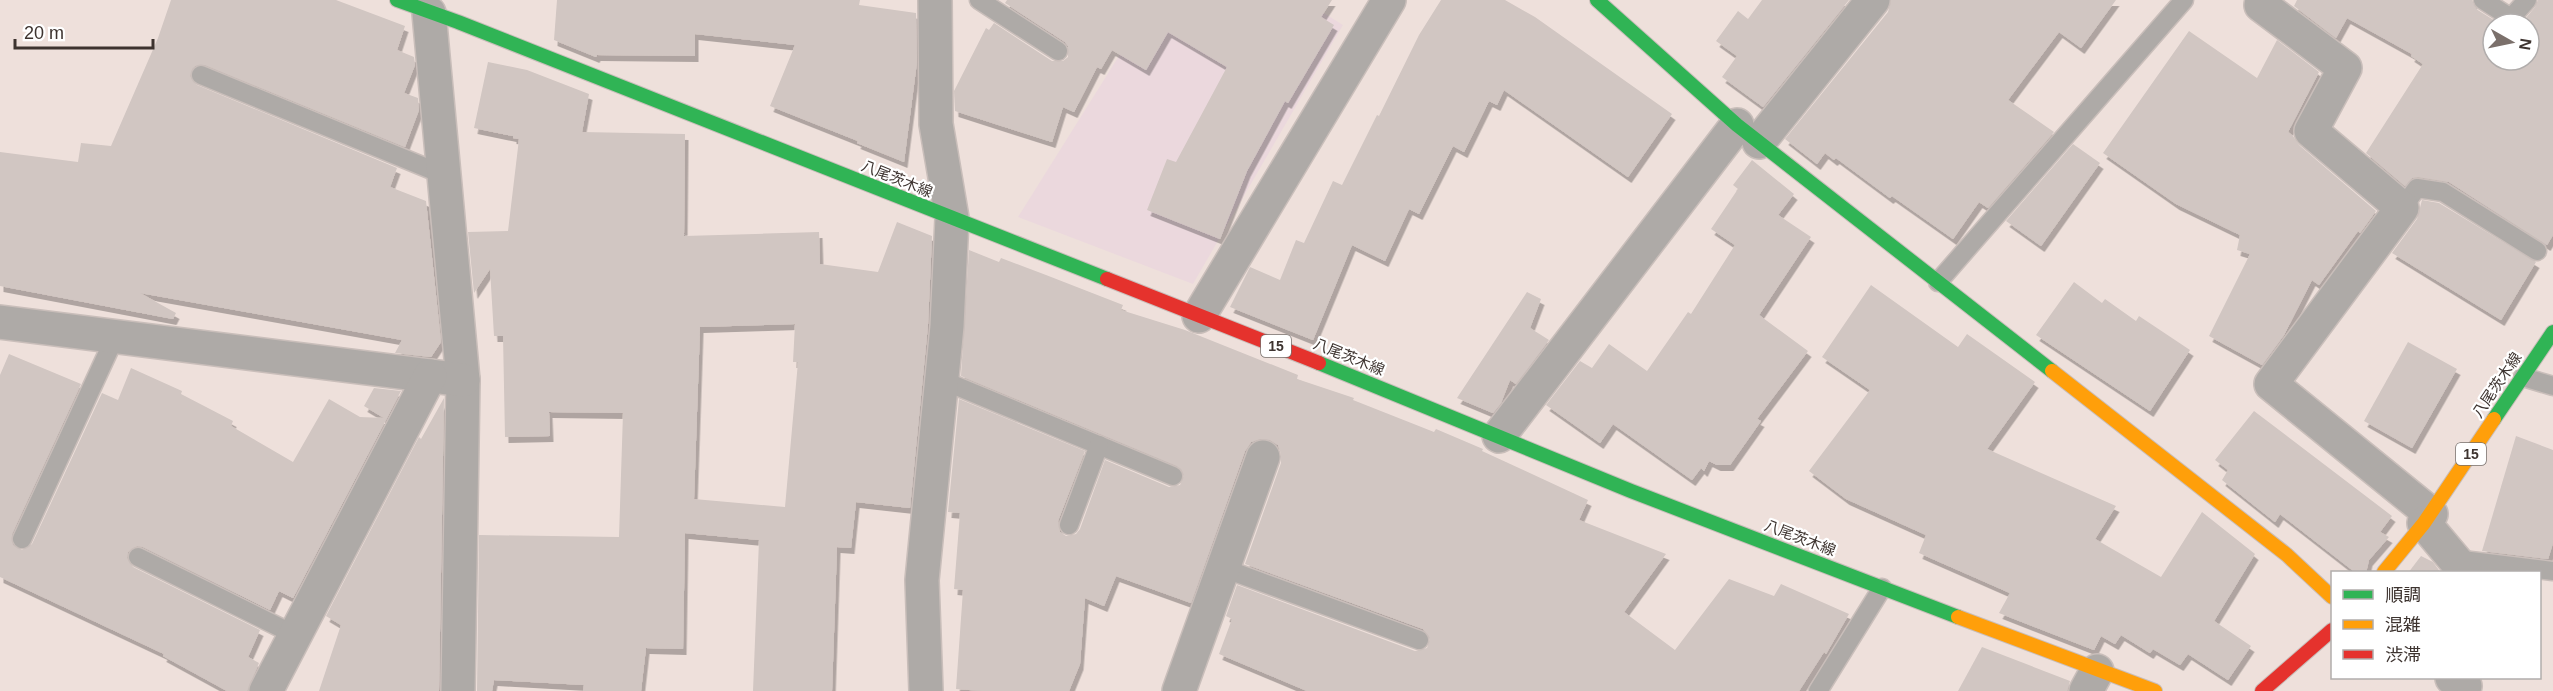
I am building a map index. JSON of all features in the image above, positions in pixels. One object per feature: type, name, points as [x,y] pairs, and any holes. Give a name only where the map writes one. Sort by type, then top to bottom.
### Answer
[{"type":"main road","name":"八尾茨木線","points":[[397,0],[450,12],[952,218],[1499,435],[1631,491],[1882,588],[2091,681],[2155,691]]},
{"type":"main road","points":[[1597,0],[1748,134],[2288,555],[2331,596]]},
{"type":"main road","name":"八尾茨木線","points":[[2386,571],[2428,519],[2553,332]]},
{"type":"main road","points":[[2262,691],[2331,631]]},
{"type":"street","points":[[926,691],[922,580],[948,326],[952,218],[936,124],[935,0]]},
{"type":"street","points":[[1199,316],[1389,0]]},
{"type":"street","points":[[1499,435],[1748,134],[1873,0]]},
{"type":"street","points":[[2258,2],[2345,68],[2311,131],[2402,208],[2271,384],[2428,519],[2459,566]]},
{"type":"street","points":[[450,12],[444,175],[463,380],[458,691]]},
{"type":"street","points":[[0,322],[463,380]]},
{"type":"street","points":[[266,691],[429,376]]},
{"type":"street","points":[[1179,691],[1263,458]]},
{"type":"lane","points":[[978,0],[1058,51]]},
{"type":"lane","points":[[1938,282],[2184,0]]},
{"type":"lane","points":[[2482,0],[2511,18],[2527,0]]},
{"type":"lane","points":[[201,75],[444,175]]},
{"type":"lane","points":[[2402,208],[2417,188],[2443,192],[2537,251]]},
{"type":"lane","points":[[22,539],[115,337]]},
{"type":"lane","points":[[2523,377],[2553,386]]},
{"type":"lane","points":[[942,380],[1173,476]]},
{"type":"lane","points":[[1069,525],[1099,445]]},
{"type":"lane","points":[[138,557],[295,635]]},
{"type":"lane","points":[[2459,566],[2553,571]]},
{"type":"lane","points":[[1222,568],[1419,640]]},
{"type":"lane","points":[[1818,691],[1882,588]]},
{"type":"shaded area","points":[[1154,0],[1303,0],[1343,25],[1193,284],[1018,217]]},
{"type":"building","points":[[171,0],[336,0],[405,26],[397,50],[414,57],[415,65],[404,93],[418,98],[419,110],[405,147],[205,65],[195,66],[190,76],[197,85],[397,168],[390,187],[426,201],[441,342],[431,357],[395,353],[402,340],[140,293],[176,313],[173,319],[0,286],[0,152],[78,162],[81,143],[111,146],[158,38]]},
{"type":"building","points":[[557,0],[860,0],[859,5],[916,13],[917,62],[904,162],[770,106],[795,45],[695,34],[695,56],[597,55],[596,57],[554,40]]},
{"type":"building","points":[[1007,0],[1332,0],[1321,17],[1334,25],[1288,103],[1285,101],[1247,171],[1220,239],[1147,210],[1167,159],[1176,162],[1227,67],[1168,32],[1146,70],[1112,50],[1101,69],[1097,67],[1074,112],[1063,107],[1052,142],[955,111],[954,91],[986,28],[989,30],[994,23],[1052,61],[1063,61],[1068,57],[1068,46],[1065,42],[1005,3]]},
{"type":"building","points":[[1441,0],[1505,0],[1535,17],[1672,114],[1628,177],[1504,90],[1497,105],[1489,101],[1464,152],[1453,146],[1419,214],[1409,209],[1385,261],[1352,245],[1313,340],[1230,307],[1250,267],[1280,280],[1296,240],[1304,243],[1333,181],[1342,185],[1419,35]]},
{"type":"building","points":[[1762,0],[1849,0],[1763,107],[1722,77],[1737,56],[1716,41],[1738,11],[1748,19]]},
{"type":"building","points":[[1891,0],[2116,0],[2081,48],[2059,32],[2008,100],[2054,132],[1988,208],[1979,202],[1953,239],[1892,196],[1890,198],[1836,158],[1834,160],[1825,153],[1817,164],[1785,139],[1888,12]]},
{"type":"building","points":[[2297,0],[2472,0],[2476,9],[2481,12],[2481,72],[2541,72],[2541,12],[2531,12],[2538,0],[2553,0],[2553,235],[2547,245],[2449,182],[2418,177],[2412,178],[2405,186],[2366,153],[2423,64],[2411,56],[2412,54],[2347,18],[2336,38],[2294,6]]},
{"type":"building","points":[[2189,31],[2257,78],[2277,40],[2319,72],[2288,132],[2299,145],[2376,211],[2360,233],[2358,231],[2319,285],[2312,280],[2284,335],[2262,365],[2209,336],[2250,254],[2237,250],[2240,235],[2176,204],[2103,153]]},
{"type":"building","points":[[488,62],[527,70],[589,94],[582,132],[685,134],[684,236],[819,232],[820,264],[878,272],[897,222],[932,236],[928,325],[910,508],[856,502],[851,548],[837,547],[832,691],[753,691],[759,540],[685,533],[683,649],[646,648],[641,691],[583,691],[584,685],[494,680],[492,691],[477,691],[479,535],[619,537],[623,413],[549,412],[550,436],[505,437],[503,336],[494,336],[490,269],[474,293],[468,232],[508,231],[519,139],[474,128]],"holes":[[[795,324],[793,362],[798,362],[785,507],[694,499],[700,327]]]},
{"type":"building","points":[[2073,144],[2100,163],[2041,246],[2006,221]]},
{"type":"building","points":[[1752,160],[1794,194],[1778,215],[1811,237],[1759,315],[1808,351],[1757,419],[1761,421],[1730,465],[1717,465],[1709,461],[1704,471],[1701,468],[1692,480],[1613,424],[1600,443],[1546,405],[1580,361],[1592,368],[1609,344],[1647,371],[1688,312],[1691,314],[1735,245],[1711,229],[1738,189],[1733,185]]},
{"type":"building","points":[[2422,200],[2439,203],[2536,262],[2501,320],[2392,253],[2417,219]]},
{"type":"building","points":[[969,250],[999,262],[1001,258],[1046,275],[1123,305],[1121,310],[1185,330],[1298,375],[1297,379],[1354,398],[1353,400],[1434,432],[1436,429],[1588,500],[1579,520],[1666,554],[1624,612],[1675,650],[1729,579],[1774,596],[1781,584],[1849,614],[1826,654],[1824,652],[1799,691],[1307,691],[1219,654],[1232,619],[1226,616],[1237,585],[1415,651],[1427,648],[1430,638],[1423,629],[1245,564],[1281,463],[1278,445],[1270,440],[1260,439],[1251,442],[1245,451],[1191,603],[1116,576],[1104,606],[1085,598],[1080,664],[1069,691],[956,689],[963,590],[954,589],[960,513],[948,512],[959,399],[1085,451],[1058,521],[1060,532],[1066,536],[1076,534],[1080,529],[1105,460],[1169,487],[1180,485],[1184,475],[1177,466],[961,376]]},
{"type":"building","points":[[2074,282],[2102,303],[2105,299],[2136,321],[2139,316],[2190,350],[2150,411],[2036,335]]},
{"type":"building","points":[[1871,285],[1958,347],[1967,334],[2035,382],[1987,449],[2116,506],[2095,539],[2161,577],[2202,512],[2255,554],[2214,621],[2251,646],[2228,680],[2188,654],[2180,665],[2153,649],[2150,653],[2121,635],[2115,644],[2101,636],[2094,650],[1999,613],[2010,593],[1919,553],[1926,535],[1846,499],[1809,471],[1870,390],[1822,357]]},
{"type":"building","points":[[1527,292],[1541,299],[1530,328],[1549,340],[1516,384],[1510,380],[1501,403],[1493,413],[1457,398]]},
{"type":"building","points":[[2408,342],[2457,369],[2412,448],[2364,421]]},
{"type":"building","points":[[9,354],[81,384],[12,534],[13,545],[22,550],[32,544],[102,393],[118,400],[131,368],[182,391],[181,394],[233,421],[231,426],[293,462],[329,399],[360,417],[384,418],[364,406],[374,388],[401,391],[293,598],[279,591],[270,610],[143,547],[137,546],[128,552],[127,558],[133,567],[260,630],[248,657],[259,663],[247,691],[227,691],[163,656],[164,654],[0,577],[0,375]]},
{"type":"building","points":[[444,398],[439,691],[319,691],[341,625],[326,616],[419,437],[421,439]]},
{"type":"building","points":[[2254,411],[2392,516],[2380,532],[2389,537],[2369,560],[2366,571],[2353,571],[2280,514],[2275,522],[2222,480],[2228,470],[2215,460]]},
{"type":"building","points":[[2516,436],[2553,450],[2553,543],[2548,559],[2482,551]]},
{"type":"building","points":[[2421,556],[2433,562],[2440,571],[2410,571]]},
{"type":"building","points":[[1982,647],[2070,681],[2067,691],[1958,691]]},
{"type":"traffic: fast","points":[[397,0],[458,22],[1107,279]]},
{"type":"traffic: fast","points":[[1597,0],[1737,125],[2052,371]]},
{"type":"traffic: fast","points":[[2494,419],[2553,332]]},
{"type":"traffic: fast","points":[[1319,363],[1631,491],[1958,617]]},
{"type":"traffic: slow","points":[[2052,371],[2287,555],[2331,596]]},
{"type":"traffic: slow","points":[[2385,571],[2424,523],[2494,419]]},
{"type":"traffic: slow","points":[[1958,617],[2155,691]]},
{"type":"traffic: jam","points":[[1107,279],[1319,363]]},
{"type":"traffic: jam","points":[[2262,691],[2331,631]]}]
